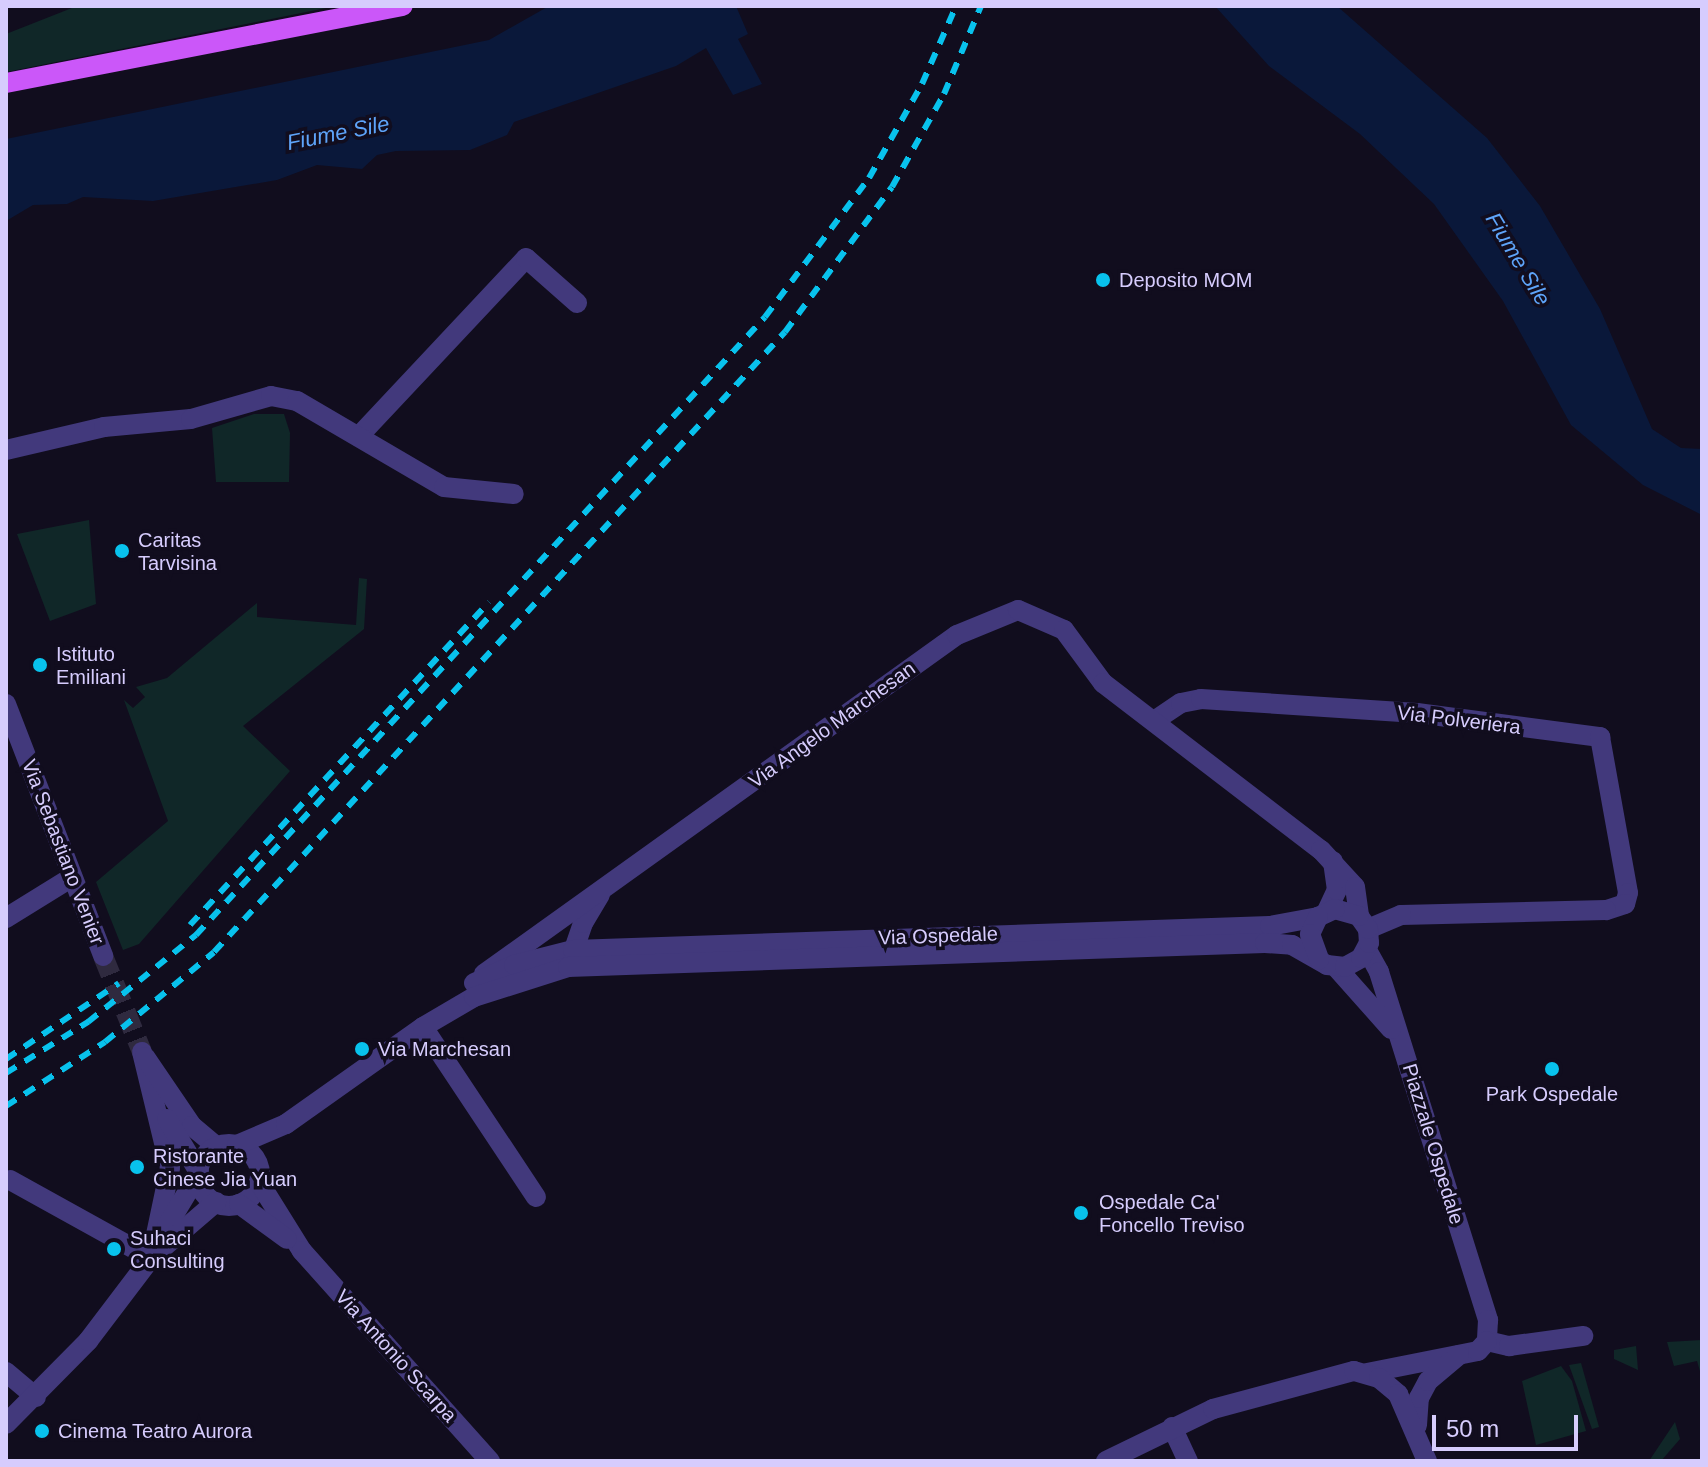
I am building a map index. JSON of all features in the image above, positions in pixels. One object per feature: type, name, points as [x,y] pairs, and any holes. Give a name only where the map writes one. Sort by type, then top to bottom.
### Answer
[{"type":"main road","points":[[6,83],[403,6]]},
{"type":"street","points":[[359,436],[526,258],[577,303]]},
{"type":"street","points":[[6,450],[104,427],[191,419],[271,396],[297,401],[444,487],[514,494]]},
{"type":"street","name":"Via Angelo Marchesan","points":[[467,987],[957,635],[1018,610],[1053,622],[1071,637],[1094,675],[1154,721]]},
{"type":"street","name":"Via Polveriera","points":[[1154,721],[1181,703],[1201,699],[1417,713],[1600,737],[1628,893],[1625,904],[1606,910],[1401,915],[1363,922]]},
{"type":"street","name":"Via Sebastiano Venier","points":[[6,704],[103,956]]},
{"type":"street","points":[[1154,721],[1333,861],[1355,887],[1363,922]]},
{"type":"street","points":[[1328,963],[1310,934],[1337,890],[1333,861]]},
{"type":"street","points":[[6,918],[72,877]]},
{"type":"street","name":"Via Angelo Marchesan","points":[[572,954],[583,923],[604,890]]},
{"type":"street","points":[[1323,914],[1344,909],[1363,922]]},
{"type":"street","name":"Via Ospedale","points":[[572,954],[1270,926],[1323,914]]},
{"type":"street","points":[[555,921],[551,934],[572,954]]},
{"type":"street","name":"Piazzale Ospedale","points":[[1363,922],[1367,950],[1379,972],[1488,1320],[1487,1341]]},
{"type":"street","points":[[423,1027],[467,987],[572,954],[1265,943],[1292,945],[1328,963],[1369,999],[1404,1050]]},
{"type":"street","points":[[1328,963],[1354,964],[1367,950]]},
{"type":"street","points":[[6,1424],[88,1341],[151,1258],[199,1173],[205,1156],[286,1124],[423,1027],[499,986],[572,954]]},
{"type":"street","points":[[423,1027],[536,1197]]},
{"type":"street","points":[[142,1052],[169,1124],[199,1173],[202,1189],[216,1202],[239,1204],[259,1175],[286,1124]]},
{"type":"street","points":[[142,1052],[192,1126],[227,1146],[254,1156],[259,1175]]},
{"type":"street","points":[[142,1052],[170,1168],[151,1258]]},
{"type":"street","name":"Via Antonio Scarpa","points":[[259,1175],[302,1251]]},
{"type":"street","points":[[10,1180],[151,1258]]},
{"type":"street","points":[[151,1258],[216,1202]]},
{"type":"street","name":"Via Antonio Scarpa","points":[[239,1204],[302,1251],[490,1461]]},
{"type":"street","points":[[1106,1461],[1172,1427],[1329,1374],[1367,1373],[1398,1363],[1478,1351],[1487,1341],[1509,1346],[1583,1336]]},
{"type":"street","points":[[1416,1429],[1419,1398],[1428,1381],[1461,1354]]},
{"type":"street","points":[[1390,1385],[1398,1363]]},
{"type":"street","points":[[6,1372],[36,1397]]},
{"type":"street","points":[[1367,1373],[1390,1385],[1416,1429],[1427,1461]]},
{"type":"street","points":[[1172,1427],[1188,1461]]},
{"type":"green space","points":[[77,6],[336,6],[6,72],[6,34]]},
{"type":"green space","points":[[254,414],[284,414],[290,433],[289,482],[216,482],[212,428]]},
{"type":"green space","points":[[89,520],[96,604],[50,621],[17,534]]},
{"type":"green space","points":[[359,578],[367,579],[364,629],[243,726],[290,771],[139,944],[123,950],[96,882],[168,821],[124,700],[133,708],[145,697],[136,687],[167,678],[257,603],[257,617],[356,625]]},
{"type":"green space","points":[[1702,1340],[1702,1378],[1697,1361],[1674,1366],[1667,1342]]},
{"type":"green space","points":[[1636,1346],[1638,1370],[1614,1359],[1614,1350]]},
{"type":"green space","points":[[1581,1363],[1599,1427],[1592,1429],[1569,1365]]},
{"type":"green space","points":[[1561,1366],[1572,1381],[1586,1431],[1536,1445],[1522,1381]]},
{"type":"green space","points":[[1675,1422],[1680,1439],[1661,1461],[1649,1461]]},
{"type":"water","name":"Fiume Sile","points":[[549,6],[736,6],[748,34],[738,39],[762,84],[733,95],[706,48],[676,66],[514,122],[507,135],[470,150],[396,151],[377,155],[362,169],[317,165],[277,180],[153,201],[83,197],[67,204],[33,205],[6,221],[6,139],[489,40]]},
{"type":"water","name":"Fiume Sile","points":[[1215,6],[1337,6],[1487,138],[1540,206],[1600,309],[1652,429],[1681,448],[1702,449],[1702,515],[1643,485],[1571,425],[1503,301],[1434,204],[1360,134],[1269,66]]},
{"type":"tunnel","points":[[103,956],[142,1052]]},
{"type":"railway","points":[[6,1073],[88,1022],[196,935],[765,317],[869,178],[922,84],[956,6]]},
{"type":"railway","points":[[6,1106],[105,1042],[214,952],[785,332],[892,187],[944,94],[981,6]]},
{"type":"railway","points":[[190,925],[489,602]]},
{"type":"railway","points":[[6,1059],[119,983]]},
{"type":"place","name":"Deposito MOM","points":[[1103,280]]},
{"type":"place","name":"Caritas Tarvisina","points":[[122,551]]},
{"type":"place","name":"Istituto Emiliani","points":[[40,665]]},
{"type":"place","name":"Via Marchesan","points":[[362,1049]]},
{"type":"place","name":"Park Ospedale","points":[[1552,1069]]},
{"type":"place","name":"Ristorante Cinese Jia Yuan","points":[[137,1167]]},
{"type":"place","name":"Ospedale Ca' Foncello Treviso","points":[[1081,1213]]},
{"type":"place","name":"Suhaci Consulting","points":[[114,1249]]},
{"type":"place","name":"Cinema Teatro Aurora","points":[[42,1431]]}]
